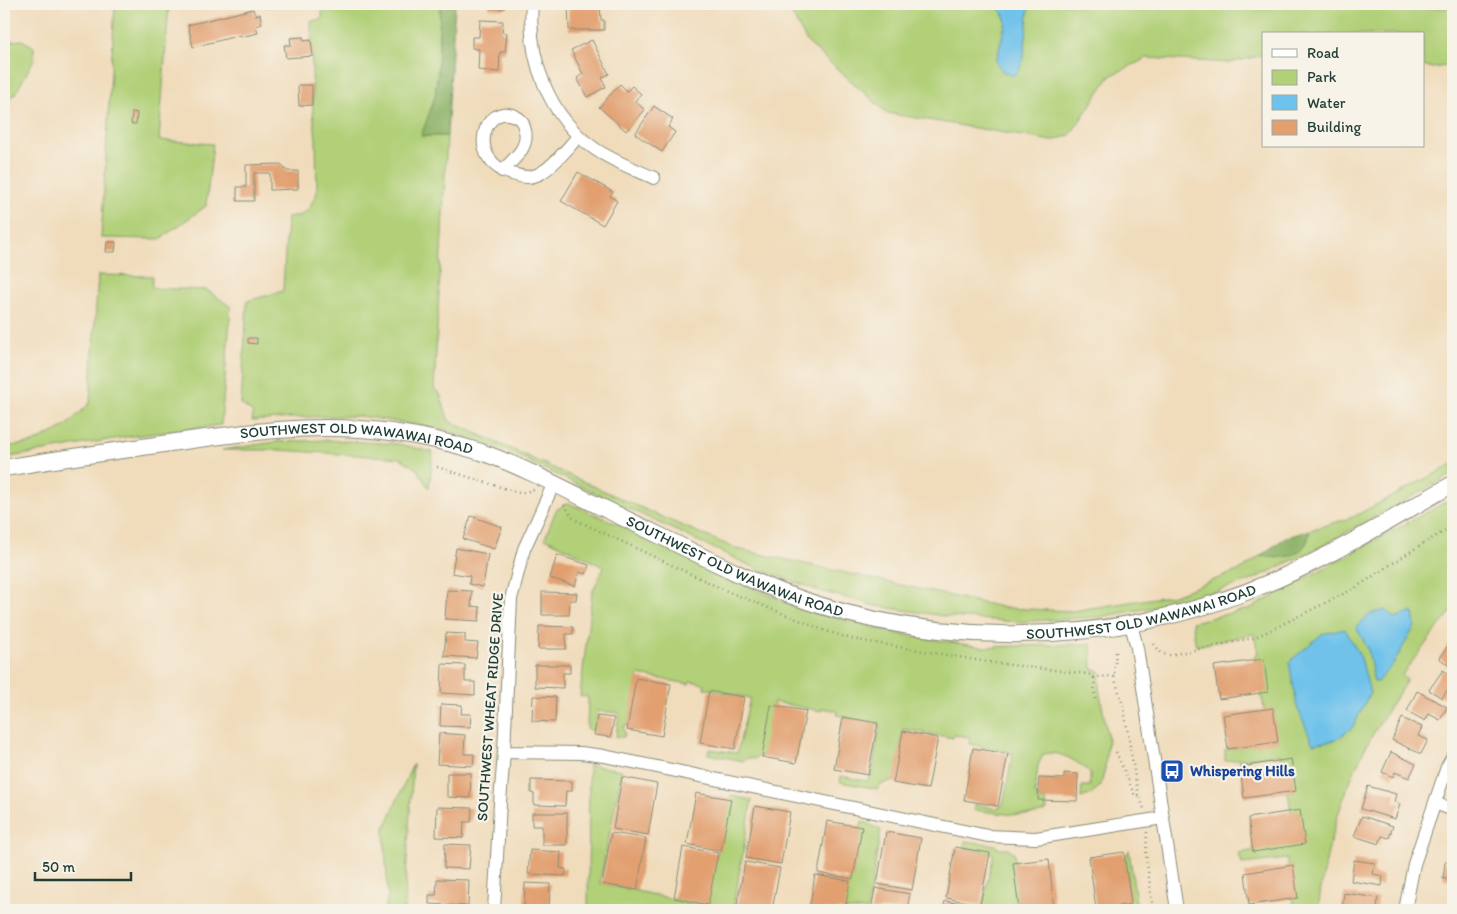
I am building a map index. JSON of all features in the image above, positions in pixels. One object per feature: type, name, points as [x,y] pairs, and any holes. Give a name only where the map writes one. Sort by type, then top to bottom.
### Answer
[{"type":"main road","name":"SOUTHWEST OLD WAWAWAI ROAD","points":[[4,468],[231,434],[318,427],[392,432],[439,441],[481,452],[554,483],[740,574],[789,595],[838,611],[889,622],[938,630],[990,634],[1040,634],[1089,630],[1131,624],[1194,610],[1238,595],[1325,556],[1453,484]]},
{"type":"street","points":[[532,4],[532,36],[539,72],[544,87],[554,104],[579,136],[594,148],[614,161],[654,178]]},
{"type":"street","points":[[502,171],[526,178],[540,173],[555,162],[579,136]]},
{"type":"street","name":"SOUTHWEST WHEAT RIDGE DRIVE","points":[[494,910],[511,599],[524,549],[554,483]]},
{"type":"street","points":[[1131,624],[1137,648],[1178,910]]},
{"type":"street","points":[[504,752],[581,753],[604,756],[988,836],[1036,838],[1163,818]]},
{"type":"street","points":[[1405,910],[1414,864],[1447,767],[1453,756]]},
{"type":"street","points":[[1435,803],[1453,810]]},
{"type":"path","points":[[1403,4],[1453,4]]},
{"type":"path","points":[[437,467],[519,492],[535,490]]},
{"type":"path","points":[[1154,644],[1162,654],[1170,655],[1253,638],[1355,588],[1453,526]]},
{"type":"path","points":[[1116,652],[1114,676],[1124,709],[1138,795],[1146,820],[1146,854],[1153,910]]},
{"type":"path","points":[[1094,677],[1095,701]]},
{"type":"path","points":[[1116,752],[1134,796],[1138,795]]},
{"type":"green space","points":[[115,4],[169,4],[159,140],[213,144],[206,206],[160,239],[101,238]]},
{"type":"green space","points":[[342,4],[440,4],[438,72],[435,97],[422,136],[447,136],[434,389],[440,394],[449,421],[737,549],[1006,608],[1072,611],[1174,595],[1243,569],[1260,556],[1277,558],[1306,544],[1310,530],[1353,517],[1453,464],[1453,474],[1322,546],[1250,581],[1178,603],[1100,617],[1017,622],[951,617],[876,606],[820,591],[751,566],[513,454],[447,430],[361,416],[305,417],[252,421],[253,413],[241,404],[247,301],[283,291],[287,217],[301,215],[310,207],[317,193],[311,21],[322,19],[322,7]]},
{"type":"green space","points":[[440,4],[455,4],[447,136],[421,136],[435,97],[438,72]]},
{"type":"green space","points":[[786,4],[994,4],[1003,13],[1006,22],[996,62],[1019,70],[1029,4],[1330,4],[1453,8],[1453,65],[1432,68],[1424,65],[1424,32],[1262,32],[1262,55],[1229,63],[1147,58],[1110,76],[1070,135],[1052,141],[887,113],[807,42]]},
{"type":"green space","points":[[22,40],[34,47],[34,59],[16,93],[4,103],[4,42]]},
{"type":"green space","points":[[98,275],[152,276],[152,288],[207,290],[231,307],[221,425],[125,437],[4,458],[4,447],[33,443],[66,426],[90,403]]},
{"type":"green space","points":[[327,440],[398,444],[433,452],[429,488],[417,469],[400,458],[280,450],[222,450],[276,442]]},
{"type":"green space","points":[[1453,498],[1453,610],[1402,675],[1407,680],[1360,758],[1336,821],[1327,856],[1318,910],[1295,910],[1287,859],[1242,864],[1239,853],[1295,843],[1289,798],[1280,754],[1225,761],[1225,750],[1270,740],[1254,656],[1258,654],[1254,634],[1196,646],[1192,622],[1249,609]]},
{"type":"green space","points":[[568,503],[618,524],[712,570],[800,608],[898,634],[982,647],[1091,644],[1092,669],[1100,671],[1099,689],[1108,738],[1101,785],[1090,795],[1081,798],[1082,786],[1090,786],[1090,773],[1067,757],[1056,753],[1048,753],[1043,755],[1038,765],[1035,794],[1038,795],[1038,800],[1045,800],[1047,810],[1041,813],[1022,815],[974,810],[974,804],[996,809],[1002,805],[1013,753],[969,744],[970,737],[954,735],[953,738],[903,729],[896,779],[880,785],[877,789],[840,782],[841,776],[866,781],[871,776],[880,725],[837,715],[838,711],[822,708],[821,711],[774,702],[765,754],[743,761],[708,754],[709,749],[737,753],[750,698],[704,688],[705,684],[690,681],[689,684],[638,675],[629,724],[623,727],[624,737],[616,737],[619,713],[598,711],[595,731],[587,729],[588,697],[580,696],[592,593],[604,567],[545,538],[556,510]]},
{"type":"green space","points":[[1310,530],[1306,543],[1301,550],[1291,556],[1260,556],[1285,538]]},
{"type":"green space","points":[[413,764],[404,910],[385,910],[388,894],[384,830]]},
{"type":"green space","points":[[589,765],[622,770],[600,883],[705,906],[731,796],[752,800],[733,910],[588,910]]},
{"type":"green space","points":[[862,821],[881,830],[867,910],[843,910]]},
{"type":"green space","points":[[965,841],[996,845],[998,849],[1008,849],[1014,852],[1019,910],[981,910],[994,854],[965,848]]},
{"type":"green space","points":[[1129,850],[1137,910],[1098,910],[1126,905],[1130,900],[1125,858]]},
{"type":"water","points":[[994,4],[1029,4],[1023,57],[1019,70],[1013,76],[1003,72],[996,62],[1006,22],[1003,13]]},
{"type":"water","points":[[1385,610],[1394,618],[1413,612],[1415,626],[1393,664],[1377,682],[1374,682],[1368,649],[1356,627],[1370,614]]},
{"type":"water","points":[[1345,629],[1361,658],[1370,693],[1353,727],[1336,740],[1313,744],[1297,707],[1289,662],[1322,634]]},
{"type":"building","points":[[264,4],[283,4],[283,5],[265,8]]},
{"type":"building","points":[[489,4],[505,4],[504,9],[489,8]]},
{"type":"building","points":[[568,4],[600,4],[601,20],[604,20],[604,30],[569,30]]},
{"type":"building","points":[[253,9],[255,15],[260,14],[262,24],[256,26],[258,33],[241,37],[241,35],[193,47],[188,25]]},
{"type":"building","points":[[480,20],[503,21],[502,32],[507,33],[505,52],[500,52],[499,72],[478,70],[479,49],[472,48],[472,37],[479,37]]},
{"type":"building","points":[[303,37],[304,41],[311,40],[313,56],[286,58],[284,45],[291,45],[290,38]]},
{"type":"building","points":[[592,40],[609,74],[602,78],[606,87],[587,97],[577,78],[583,74],[571,50]]},
{"type":"building","points":[[620,84],[627,91],[632,86],[641,94],[635,101],[645,110],[626,131],[599,107]]},
{"type":"building","points":[[298,85],[312,85],[312,105],[299,106]]},
{"type":"building","points":[[654,106],[673,119],[668,127],[675,132],[662,152],[635,134]]},
{"type":"building","points":[[132,112],[137,113],[136,124],[131,124]]},
{"type":"building","points":[[281,164],[287,171],[298,171],[298,189],[270,190],[270,173],[254,173],[254,201],[237,201],[237,187],[246,187],[246,165]]},
{"type":"building","points":[[578,172],[613,192],[610,196],[617,201],[603,225],[561,201]]},
{"type":"building","points":[[107,242],[116,242],[115,252],[106,252]]},
{"type":"building","points":[[248,338],[257,338],[257,344],[248,343]]},
{"type":"building","points":[[471,516],[502,527],[494,549],[463,539]]},
{"type":"building","points":[[456,548],[488,554],[483,587],[469,584],[470,576],[452,573]]},
{"type":"building","points":[[557,555],[589,565],[586,574],[579,572],[575,586],[550,578]]},
{"type":"building","points":[[447,590],[472,591],[471,606],[480,607],[479,621],[445,619]]},
{"type":"building","points":[[542,592],[577,593],[576,600],[570,600],[569,615],[542,615]]},
{"type":"building","points":[[539,626],[573,627],[573,634],[566,634],[566,649],[538,649]]},
{"type":"building","points":[[446,633],[465,634],[465,642],[478,643],[476,658],[444,656]]},
{"type":"building","points":[[1453,639],[1453,669],[1439,658]]},
{"type":"building","points":[[1264,659],[1268,692],[1219,699],[1214,666]]},
{"type":"building","points":[[442,664],[465,665],[465,682],[475,682],[475,695],[441,693]]},
{"type":"building","points":[[535,665],[570,665],[570,673],[563,673],[563,688],[535,687]]},
{"type":"building","points":[[1443,670],[1453,677],[1453,693],[1448,689],[1442,698],[1429,690]]},
{"type":"building","points":[[636,678],[671,684],[662,736],[627,730]]},
{"type":"building","points":[[709,691],[744,697],[735,749],[700,743]]},
{"type":"building","points":[[1417,691],[1447,707],[1440,720],[1429,714],[1425,721],[1407,711]]},
{"type":"building","points":[[533,696],[556,697],[555,722],[532,721]]},
{"type":"building","points":[[441,704],[462,705],[461,714],[471,714],[470,727],[440,726]]},
{"type":"building","points":[[771,705],[806,711],[796,763],[762,757]]},
{"type":"building","points":[[1273,708],[1278,742],[1228,749],[1223,715]]},
{"type":"building","points":[[597,716],[614,718],[611,737],[594,735]]},
{"type":"building","points":[[843,717],[878,723],[868,775],[834,769]]},
{"type":"building","points":[[1402,718],[1422,727],[1418,736],[1428,740],[1421,754],[1392,740]]},
{"type":"building","points":[[903,731],[938,738],[928,789],[893,783]]},
{"type":"building","points":[[439,733],[465,735],[464,754],[474,754],[473,766],[437,764]]},
{"type":"building","points":[[973,748],[1008,754],[998,806],[964,800]]},
{"type":"building","points":[[1391,752],[1416,764],[1409,778],[1395,772],[1393,777],[1382,772]]},
{"type":"building","points":[[1291,759],[1296,791],[1244,798],[1240,767]]},
{"type":"building","points":[[447,773],[471,773],[470,798],[447,797]]},
{"type":"building","points":[[1064,773],[1078,774],[1077,801],[1038,800],[1039,778],[1064,779]]},
{"type":"building","points":[[622,777],[657,784],[648,835],[613,829]]},
{"type":"building","points":[[531,780],[572,781],[572,791],[566,791],[565,806],[534,805],[534,794],[531,793]]},
{"type":"building","points":[[1368,786],[1396,794],[1394,802],[1400,804],[1395,819],[1361,809]]},
{"type":"building","points":[[696,793],[731,799],[721,851],[687,844]]},
{"type":"building","points":[[755,806],[790,812],[781,864],[746,858]]},
{"type":"building","points":[[437,807],[472,808],[471,822],[464,822],[463,838],[436,837]]},
{"type":"building","points":[[1300,810],[1305,844],[1253,852],[1248,818]]},
{"type":"building","points":[[532,813],[567,813],[567,845],[542,845],[542,826],[532,826]]},
{"type":"building","points":[[1362,816],[1393,826],[1389,838],[1382,836],[1379,844],[1354,836]]},
{"type":"building","points":[[827,821],[862,827],[853,879],[818,873]]},
{"type":"building","points":[[886,832],[921,838],[912,890],[877,884]]},
{"type":"building","points":[[611,833],[646,838],[637,890],[602,884]]},
{"type":"building","points":[[445,844],[471,845],[469,869],[444,868]]},
{"type":"building","points":[[683,847],[718,853],[708,905],[674,898]]},
{"type":"building","points":[[955,847],[990,853],[980,905],[946,898]]},
{"type":"building","points":[[530,850],[561,852],[560,868],[566,869],[565,876],[528,874]]},
{"type":"building","points":[[1124,852],[1131,904],[1096,909],[1089,857]]},
{"type":"building","points":[[1049,859],[1054,910],[1019,910],[1013,863]]},
{"type":"building","points":[[1354,860],[1375,863],[1373,874],[1383,876],[1382,886],[1351,881]]},
{"type":"building","points":[[745,862],[780,868],[772,910],[736,910]]},
{"type":"building","points":[[1445,862],[1453,862],[1453,879],[1443,879]]},
{"type":"building","points":[[1293,865],[1298,898],[1249,905],[1245,873]]},
{"type":"building","points":[[815,875],[850,881],[845,910],[809,910]]},
{"type":"building","points":[[437,879],[469,880],[468,906],[429,904],[429,895],[436,895]]},
{"type":"building","points":[[525,883],[550,884],[549,910],[524,908]]},
{"type":"building","points":[[875,888],[910,894],[907,910],[871,910]]},
{"type":"building","points":[[1344,893],[1378,898],[1377,910],[1342,910]]},
{"type":"building","points":[[945,901],[980,907],[979,910],[943,910]]},
{"type":"place","name":"Whispering Hills","points":[[1172,771]]}]
